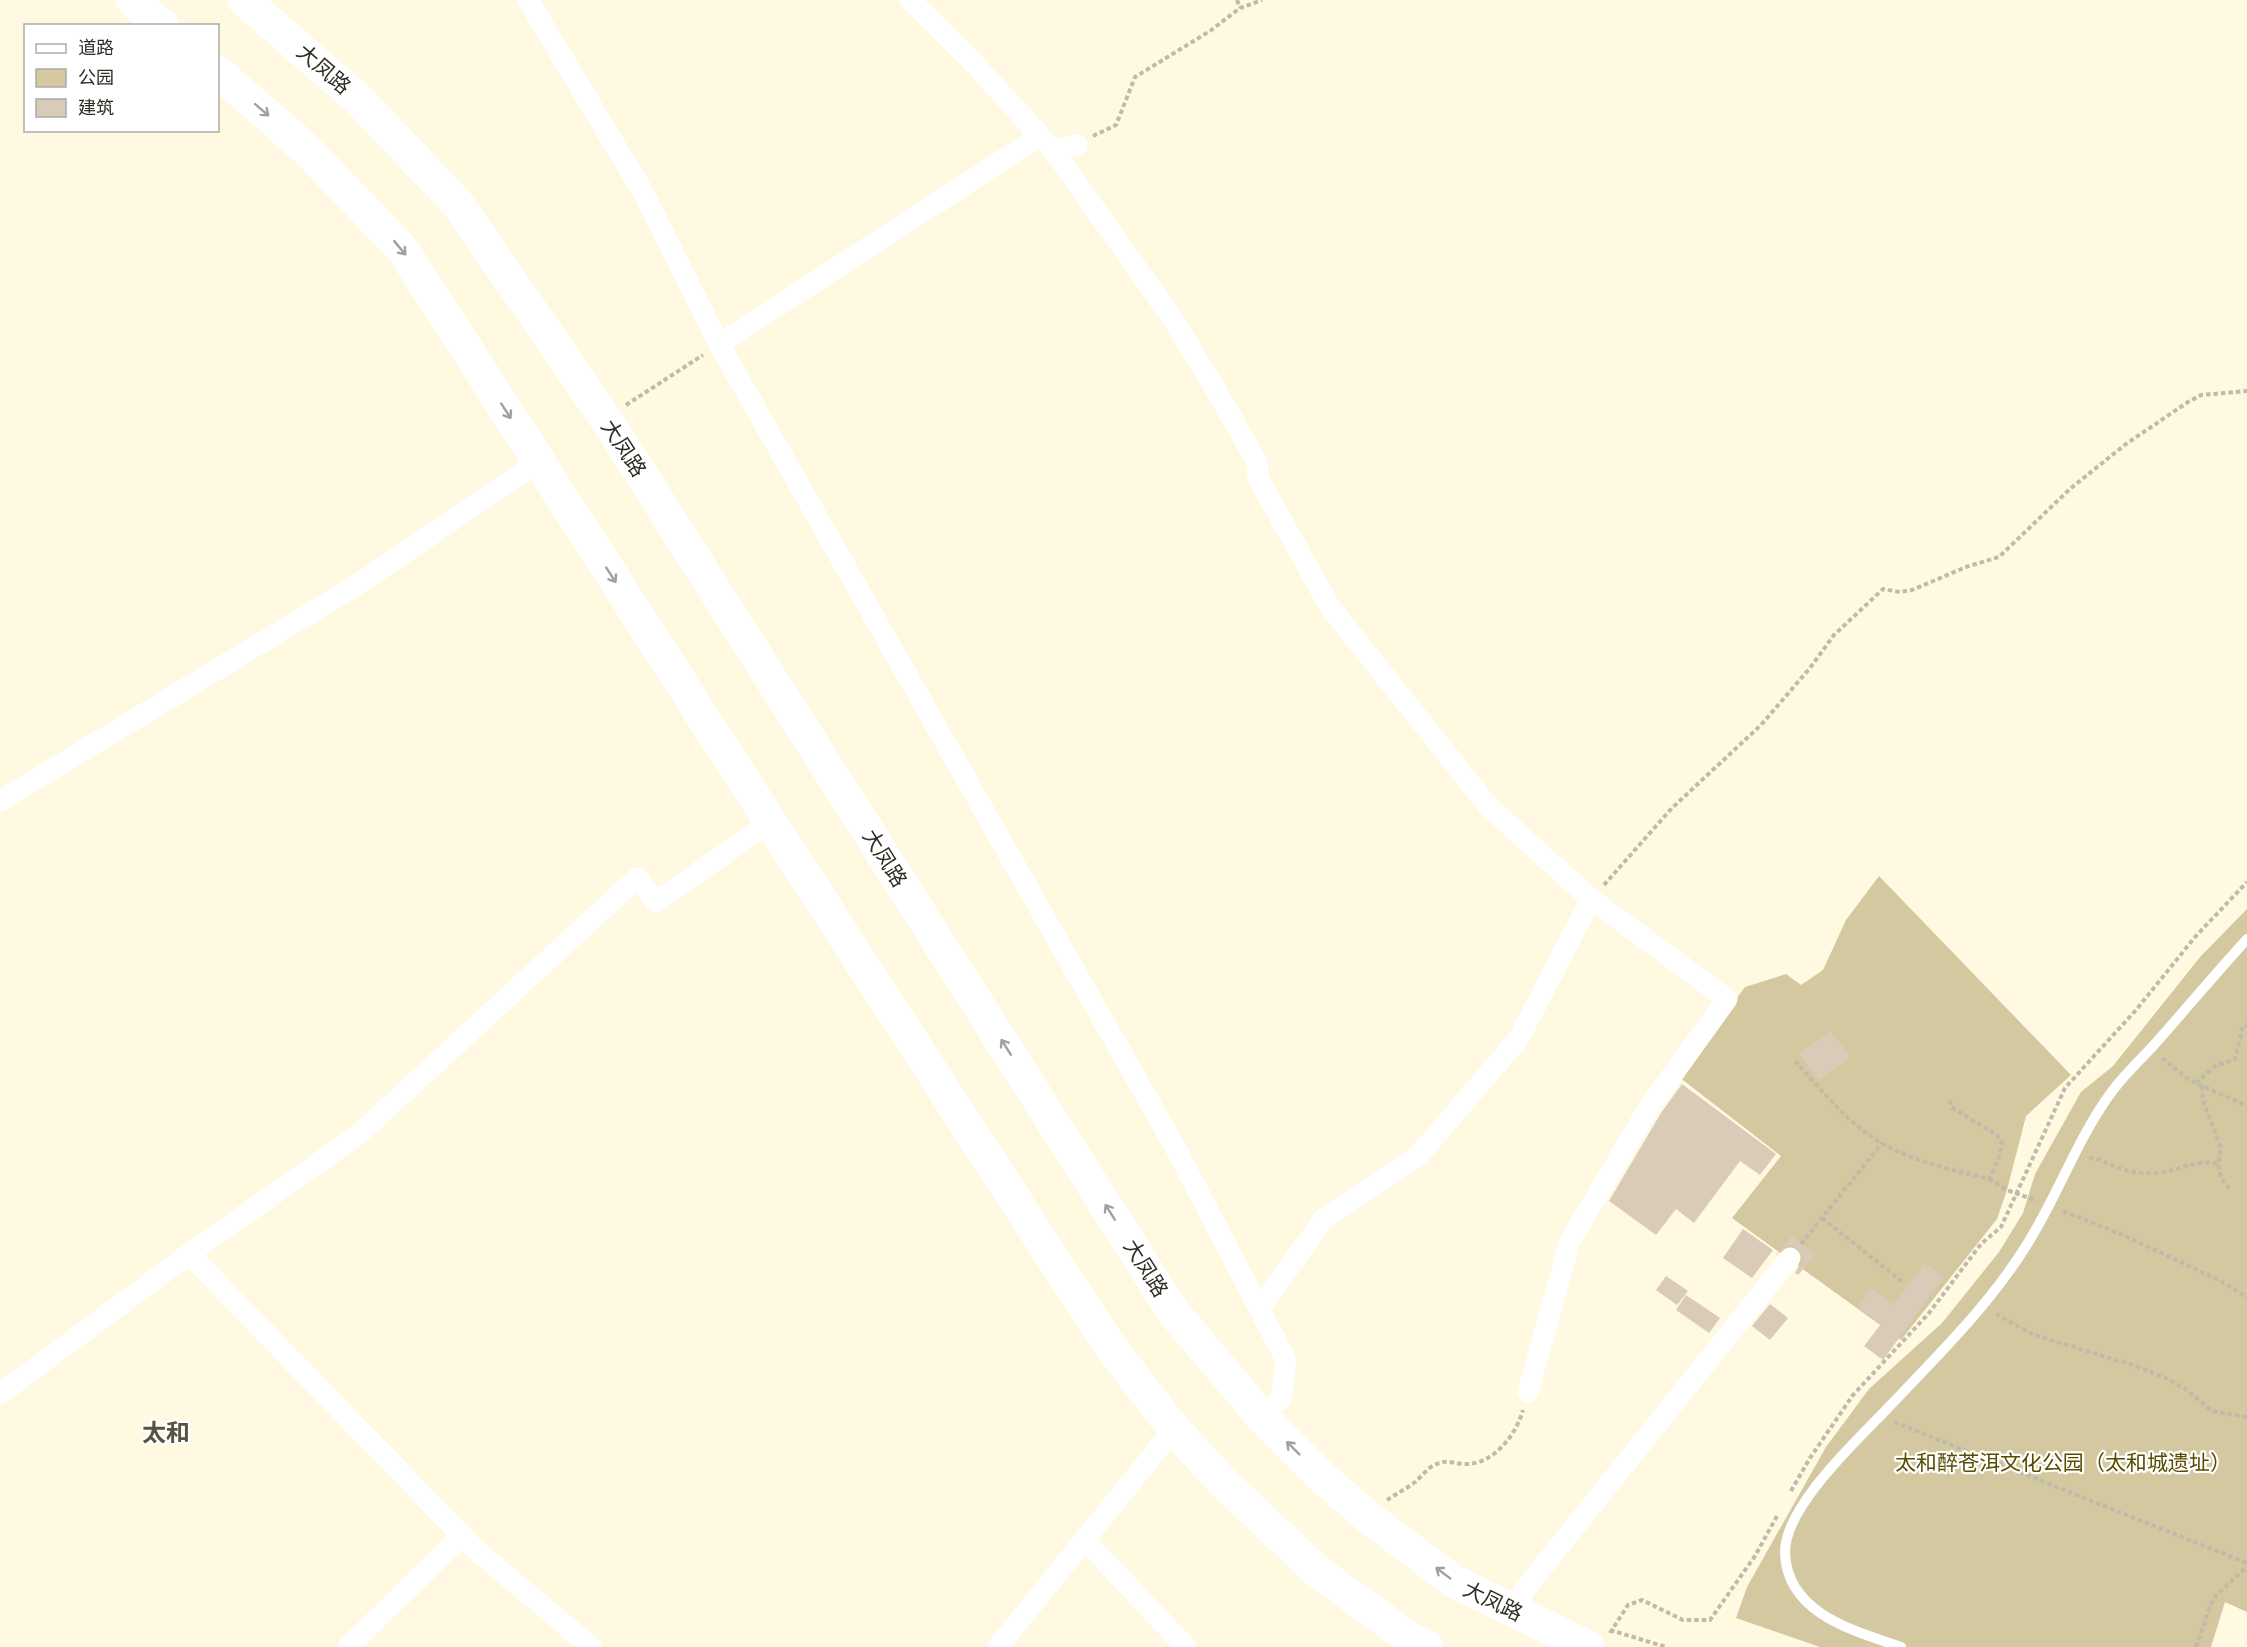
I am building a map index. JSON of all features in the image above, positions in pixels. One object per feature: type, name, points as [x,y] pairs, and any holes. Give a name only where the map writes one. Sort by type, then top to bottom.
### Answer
[{"type":"highway","points":[[132,0],[161,24]]},
{"type":"highway","name":"大凤路","points":[[244,0],[357,98],[457,203],[606,419],[1174,1313],[1262,1417],[1323,1478],[1368,1517],[1453,1581],[1516,1612],[1602,1636]]},
{"type":"highway","points":[[219,73],[306,149],[403,250],[1109,1345],[1174,1429],[1224,1483],[1317,1571],[1413,1640],[1427,1647]]},
{"type":"street","points":[[528,0],[642,192],[720,344],[1169,1136],[1286,1360],[1281,1398],[1262,1417]]},
{"type":"street","points":[[910,0],[969,58],[1047,144],[1172,318],[1257,462],[1258,478],[1330,607],[1489,807],[1591,899],[1727,999],[1650,1106],[1570,1241],[1528,1392]]},
{"type":"street","points":[[720,344],[1047,144],[1077,145]]},
{"type":"street","points":[[0,801],[360,583],[538,462]]},
{"type":"street","points":[[0,1394],[189,1254],[358,1135],[637,878],[656,902],[770,822]]},
{"type":"street","points":[[1259,1309],[1324,1219],[1418,1156],[1519,1038],[1591,899]]},
{"type":"street","points":[[189,1254],[475,1549],[591,1647]]},
{"type":"street","points":[[1516,1612],[1525,1589],[1790,1258]]},
{"type":"street","points":[[998,1647],[1174,1429]]},
{"type":"street","points":[[348,1647],[462,1536]]},
{"type":"street","points":[[1084,1539],[1186,1647]]},
{"type":"lane","points":[[1901,1647],[1842,1627],[1818,1612],[1801,1594],[1786,1564],[1786,1541],[1791,1524],[1843,1454],[1946,1347],[1982,1305],[2026,1247],[2113,1089],[2247,939]]},
{"type":"path","points":[[1237,0],[1240,8]]},
{"type":"path","points":[[1077,145],[1116,125],[1135,77],[1210,31],[1240,8],[1262,0]]},
{"type":"path","points":[[606,419],[720,344]]},
{"type":"path","points":[[1591,899],[1672,808],[1761,725],[1810,668],[1834,635],[1883,589],[1900,592],[1912,590],[1966,567],[1999,557],[2071,488],[2126,444],[2188,402],[2201,395],[2247,391]]},
{"type":"path","points":[[1787,1498],[1810,1458],[1853,1395],[1929,1313],[1981,1244],[2001,1227],[2065,1088],[2136,1010],[2194,937],[2247,882]]},
{"type":"path","points":[[2196,1083],[2215,1066],[2235,1059],[2243,1026],[2247,1025]]},
{"type":"path","points":[[2153,1046],[2181,1075],[2247,1106]]},
{"type":"path","points":[[1795,1061],[1847,1116],[1881,1143],[1956,1171],[1989,1179],[2016,1194],[2050,1205],[2123,1235],[2219,1280],[2247,1297]]},
{"type":"path","points":[[2202,1086],[2203,1101],[2220,1148],[2218,1164],[2221,1178],[2230,1189]]},
{"type":"path","points":[[1950,1098],[1951,1107],[1997,1135],[2002,1143],[1998,1161],[1989,1179]]},
{"type":"path","points":[[1790,1258],[1881,1143]]},
{"type":"path","points":[[2074,1157],[2094,1158],[2130,1173],[2159,1173],[2205,1161],[2218,1164]]},
{"type":"path","points":[[1822,1218],[1904,1283]]},
{"type":"path","points":[[1982,1305],[2034,1335],[2139,1367],[2166,1378],[2185,1389],[2211,1411],[2247,1417]]},
{"type":"path","points":[[1382,1503],[1413,1483],[1437,1463],[1448,1461],[1466,1464],[1485,1460],[1510,1437],[1519,1424],[1528,1392]]},
{"type":"path","points":[[1880,1416],[2247,1565],[2217,1594],[2211,1604],[2196,1647]]},
{"type":"path","points":[[1602,1636],[1628,1605],[1642,1600],[1683,1620],[1710,1620],[1755,1556],[1781,1509]]},
{"type":"path","points":[[1602,1636],[1666,1647]]},
{"type":"green space","points":[[1879,876],[2071,1075],[2026,1116],[1997,1219],[1901,1340],[1732,1218],[1781,1156],[1679,1077],[1745,987],[1786,974],[1801,985],[1823,970],[1846,920]]},
{"type":"green space","name":"太和醉苍洱文化公园（太和城遗址）","points":[[2247,909],[2247,1612],[2225,1602],[2211,1647],[1820,1647],[1736,1618],[1747,1587],[1826,1447],[1869,1389],[1942,1323],[1999,1252],[2023,1213],[2035,1174],[2081,1092],[2113,1066],[2201,956]]},
{"type":"building","points":[[1831,1031],[1850,1057],[1819,1080],[1799,1054]]},
{"type":"building","points":[[1682,1084],[1776,1154],[1760,1175],[1740,1161],[1694,1223],[1676,1209],[1656,1235],[1609,1201],[1661,1113]]},
{"type":"building","points":[[1743,1229],[1773,1250],[1752,1278],[1723,1258]]},
{"type":"building","points":[[1792,1236],[1815,1255],[1798,1275],[1795,1273],[1803,1259],[1798,1248],[1786,1246],[1775,1256]]},
{"type":"building","points":[[1924,1263],[1944,1277],[1883,1360],[1864,1346],[1881,1324],[1857,1307],[1870,1288],[1894,1305]]},
{"type":"building","points":[[1666,1276],[1688,1291],[1677,1305],[1656,1290]]},
{"type":"building","points":[[1686,1295],[1720,1318],[1709,1333],[1676,1310]]},
{"type":"building","points":[[1770,1304],[1788,1318],[1770,1340],[1752,1326]]},
{"type":"district","name":"太和","points":[[166,1433]]}]
